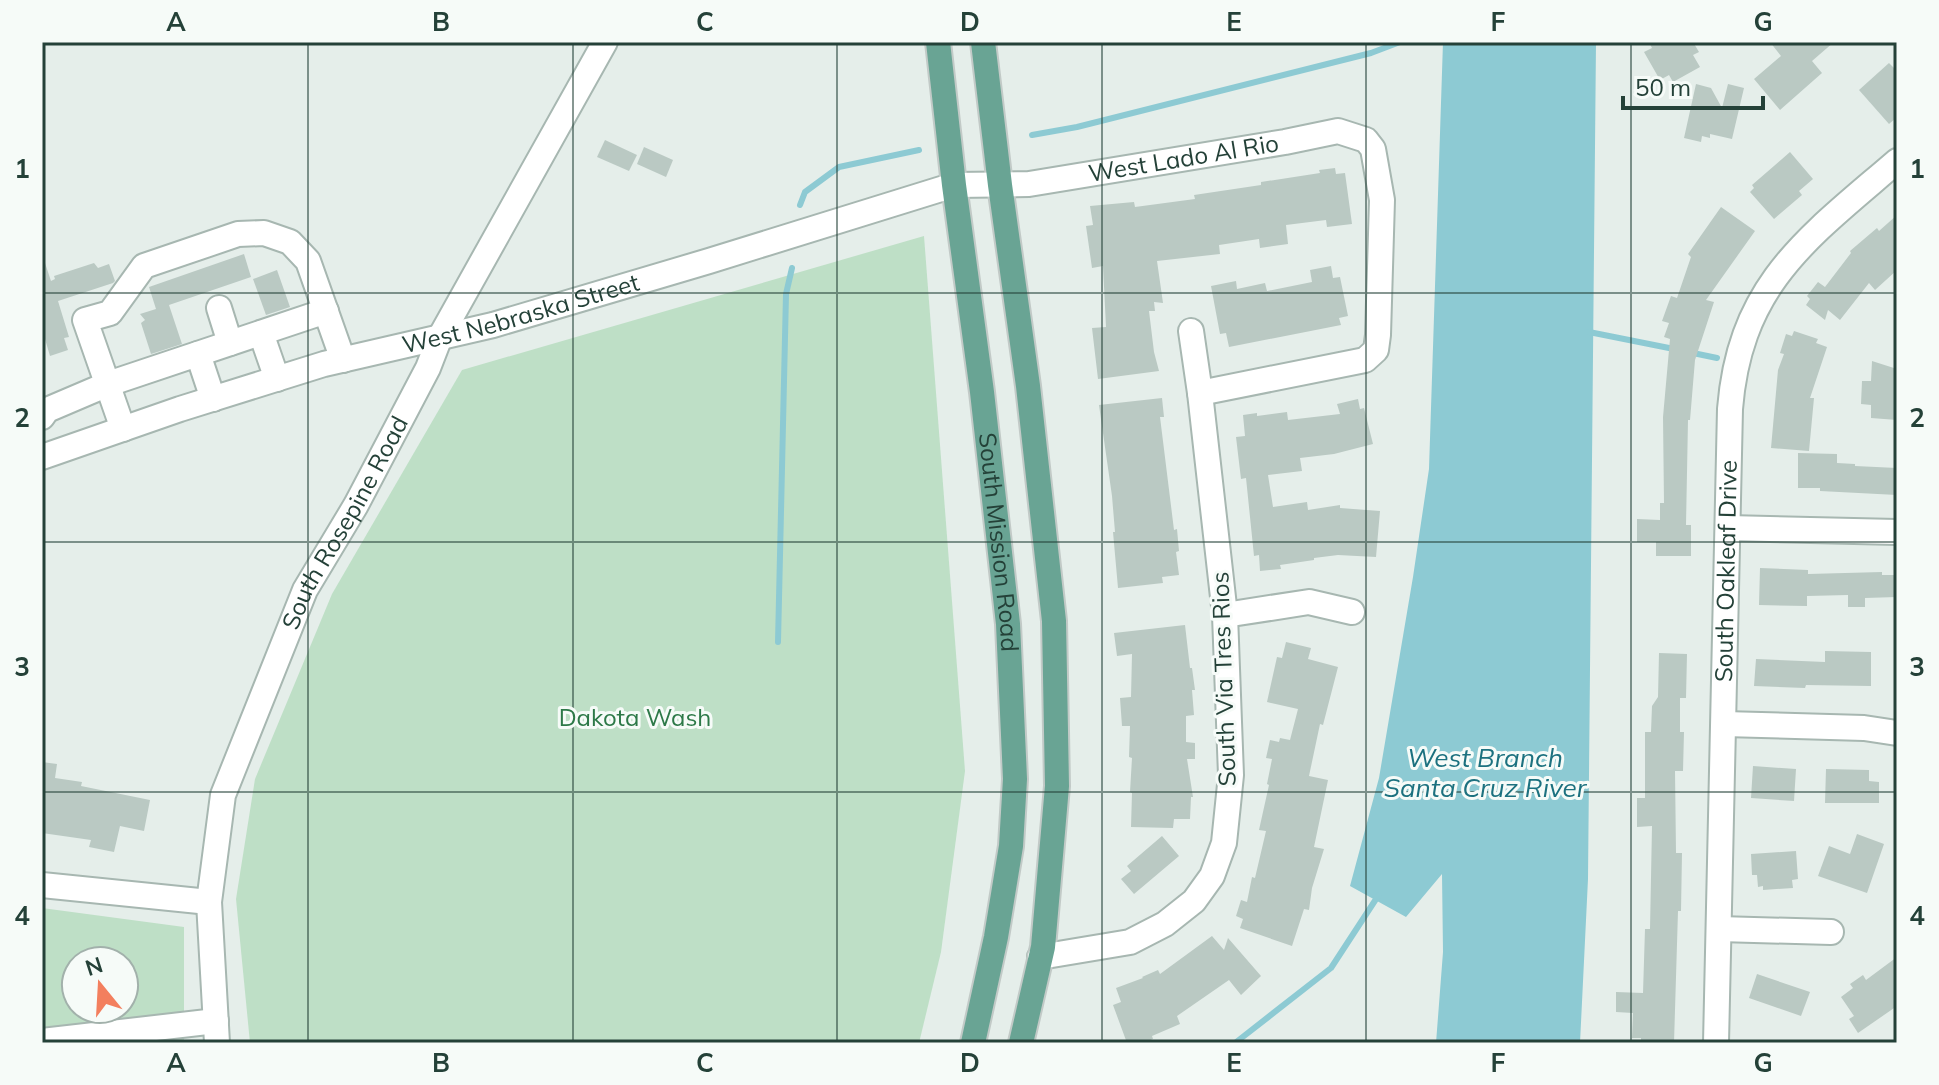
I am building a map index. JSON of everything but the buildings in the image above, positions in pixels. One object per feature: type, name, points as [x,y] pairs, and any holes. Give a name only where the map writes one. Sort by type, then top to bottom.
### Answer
[{"type":"main road","name":"South Mission Road","points":[[938,42],[1008,624],[1015,779],[1011,846],[996,937],[973,1043]]},
{"type":"main road","name":"South Mission Road","points":[[983,42],[1028,386],[1054,621],[1057,786],[1040,957],[1021,1043]]},
{"type":"main road","points":[[1011,697],[1055,695]]},
{"type":"street","name":"South Rosepine Road","points":[[216,1032],[209,902],[223,795],[305,590],[356,505],[428,368],[440,337],[605,42]]},
{"type":"street","name":"West Lado Al Rio","points":[[1000,185],[1033,183],[1338,131],[1366,140],[1373,149],[1382,200],[1376,350],[1365,360],[1200,393]]},
{"type":"street","name":"South Oakleaf Drive","points":[[1716,1043],[1732,385],[1740,349],[1753,314],[1780,270],[1814,232],[1897,161]]},
{"type":"street","name":"West Nebraska Street","points":[[42,457],[277,379],[343,360],[493,325],[954,185],[1000,185]]},
{"type":"street","points":[[123,429],[85,320],[110,313],[144,266],[238,234],[264,233],[290,242],[308,261],[343,360]]},
{"type":"street","points":[[219,308],[230,343]]},
{"type":"street","points":[[44,407],[326,311]]},
{"type":"street","name":"South Via Tres Rios","points":[[1040,957],[1130,942],[1165,924],[1194,901],[1212,876],[1224,843],[1231,775],[1225,615],[1191,331]]},
{"type":"street","points":[[261,333],[277,379]]},
{"type":"street","points":[[198,354],[213,399]]},
{"type":"street","points":[[1728,528],[1897,532]]},
{"type":"street","points":[[1225,615],[1309,602],[1352,612]]},
{"type":"street","points":[[1724,724],[1864,728],[1897,733]]},
{"type":"street","points":[[42,885],[209,902]]},
{"type":"street","points":[[1719,929],[1831,932]]},
{"type":"street","points":[[42,1041],[216,1032]]},
{"type":"green space","name":"Dakota Wash","points":[[924,236],[965,771],[941,952],[919,1043],[250,1043],[236,899],[255,779],[332,594],[462,370]]},
{"type":"green space","points":[[42,908],[184,927],[184,1043],[42,1043]]},
{"type":"water","name":"West Branch Santa Cruz River","points":[[1443,42],[1596,42],[1588,879],[1580,1043],[1436,1043],[1443,952],[1442,874],[1406,917],[1350,886],[1379,778],[1429,469]]},
{"type":"waterway","points":[[1032,135],[1077,127],[1371,53],[1400,42]]},
{"type":"waterway","points":[[800,205],[805,192],[839,167],[919,150]]},
{"type":"waterway","points":[[778,642],[786,294],[792,268]]},
{"type":"waterway","points":[[1589,332],[1674,349]]},
{"type":"waterway","points":[[1693,353],[1717,358]]},
{"type":"waterway","name":"Dakota Wash","points":[[1235,1043],[1331,968],[1378,896]]}]
